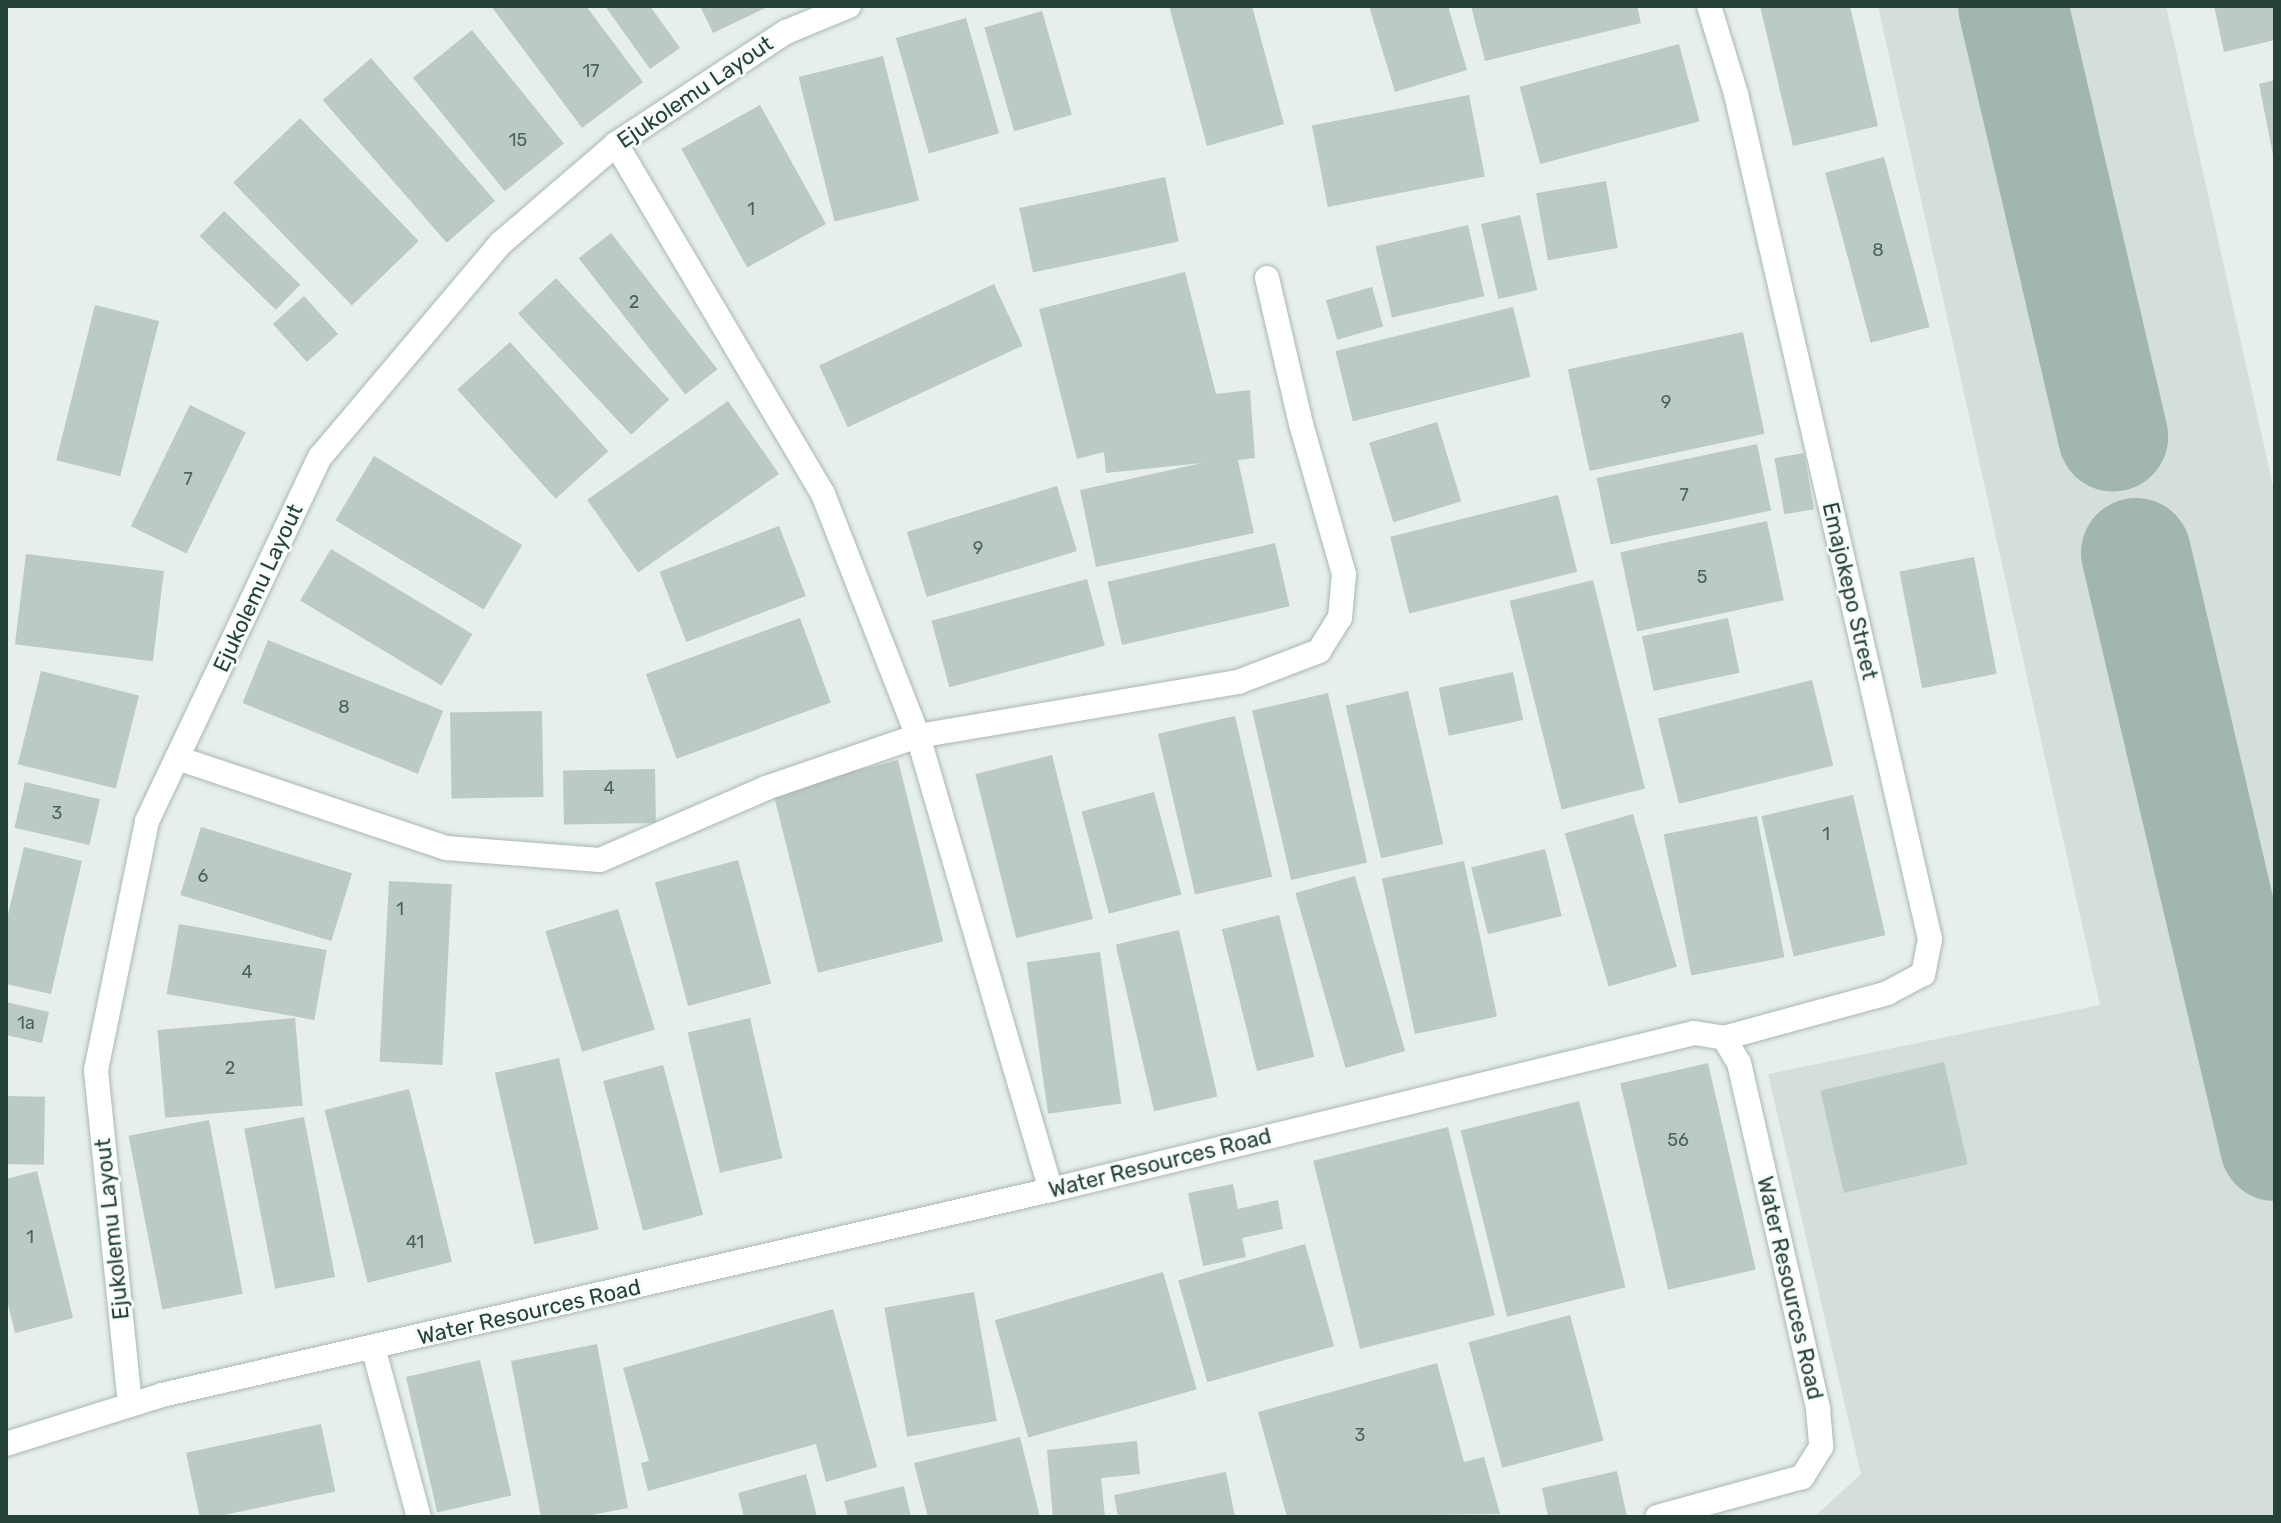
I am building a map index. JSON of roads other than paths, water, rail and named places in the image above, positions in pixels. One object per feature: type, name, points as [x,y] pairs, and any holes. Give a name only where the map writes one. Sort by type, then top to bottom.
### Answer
[{"type":"street","name":"Ejukolemu Layout","points":[[130,1405],[96,1070],[147,821],[320,457],[501,243],[616,144],[786,32],[849,6]]},
{"type":"street","name":"Emajokepo Street","points":[[1709,6],[1736,94],[1930,939],[1923,974],[1888,993],[1724,1038]]},
{"type":"street","points":[[616,144],[823,494],[918,736],[1051,1190]]},
{"type":"street","points":[[177,758],[446,848],[600,860],[766,788],[918,736],[1079,713],[1238,682],[1319,651],[1340,618],[1344,574],[1301,424],[1267,278]]},
{"type":"street","name":"Water Resources Road","points":[[6,1444],[130,1405],[1051,1190],[1694,1033],[1724,1038],[1739,1063],[1818,1409],[1821,1447],[1802,1477],[1657,1517]]},
{"type":"street","points":[[373,1347],[419,1517]]}]
